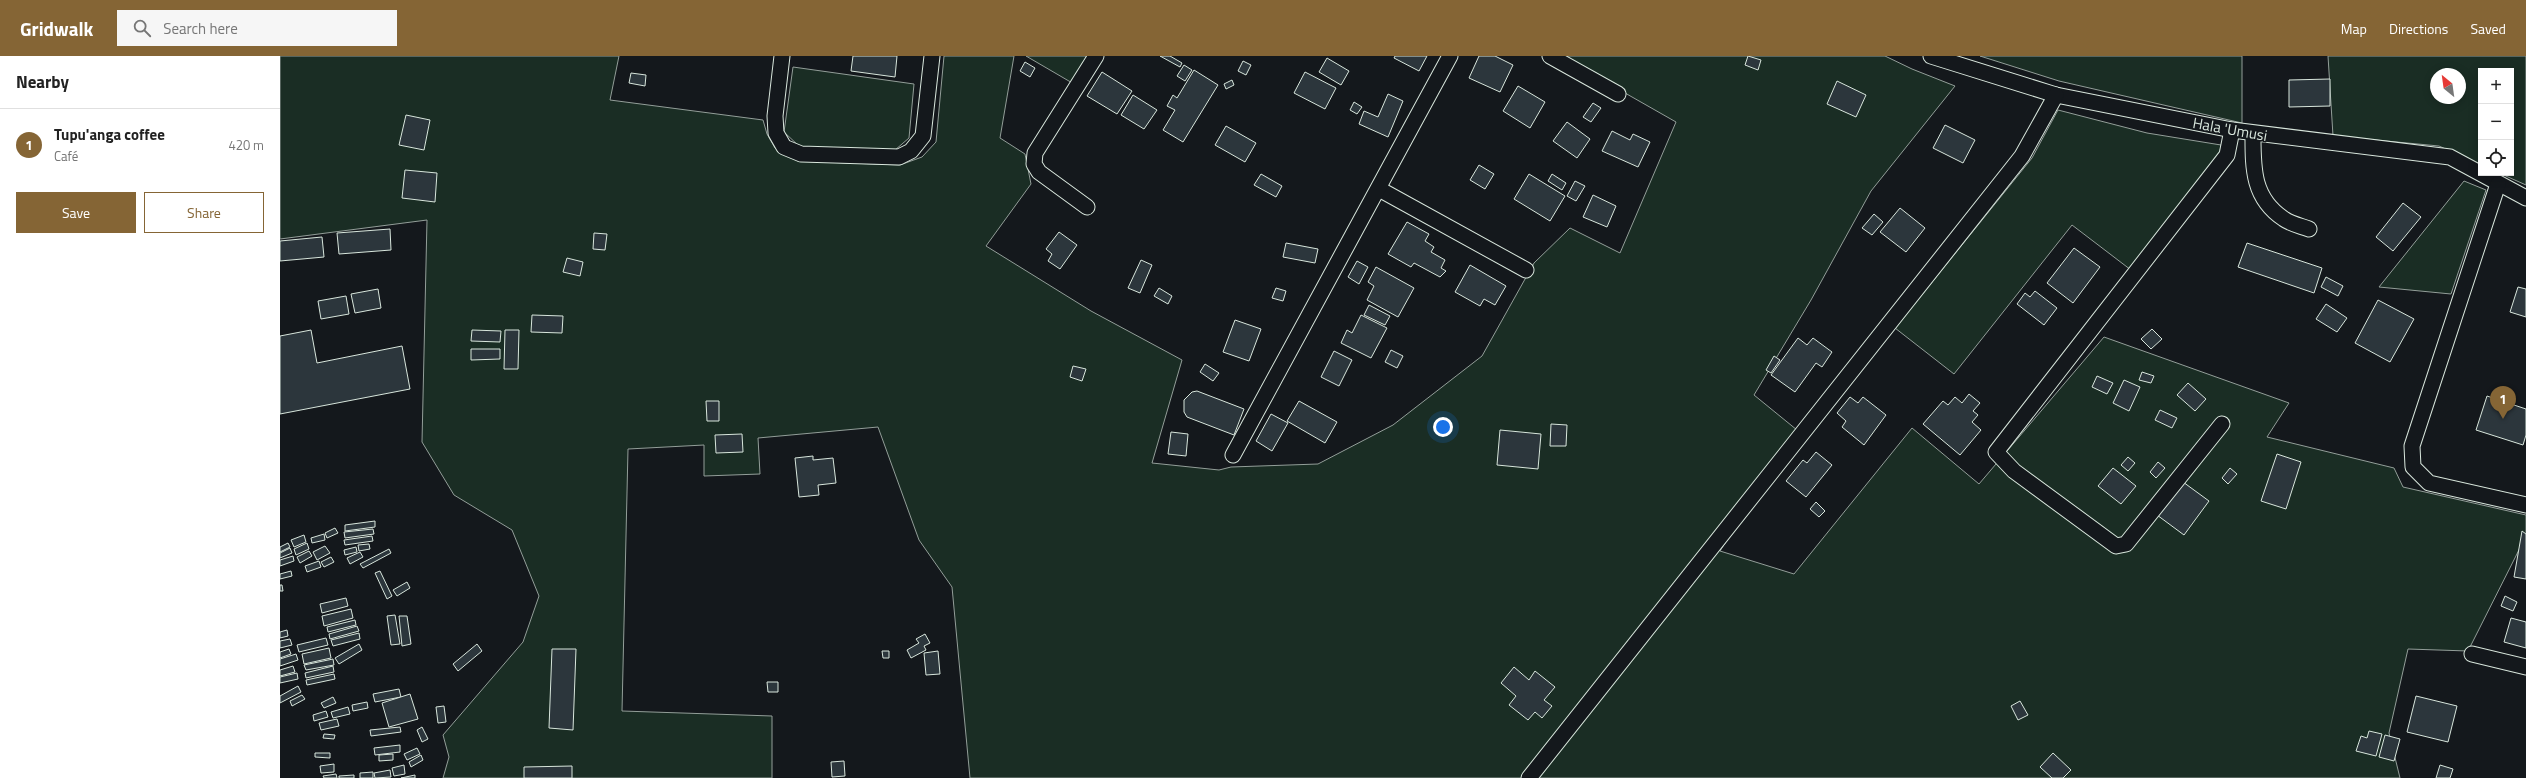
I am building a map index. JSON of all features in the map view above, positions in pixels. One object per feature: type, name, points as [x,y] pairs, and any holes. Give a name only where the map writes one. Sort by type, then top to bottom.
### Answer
[{"type":"street","points":[[782,56],[775,122],[776,133],[784,147],[801,154],[899,157],[911,151],[923,136],[932,56]]},
{"type":"street","points":[[1087,207],[1040,172],[1034,164],[1034,153],[1096,56]]},
{"type":"street","points":[[1233,455],[1262,398],[1379,189],[1450,56]]},
{"type":"street","points":[[1550,56],[1618,94]]},
{"type":"street","name":"Hala 'Umusi","points":[[1931,56],[2056,95],[2232,130],[2253,134],[2384,147],[2450,157],[2526,198]]},
{"type":"street","points":[[1529,778],[2022,156],[2056,95]]},
{"type":"street","points":[[2222,424],[2126,544],[2116,546],[2014,471],[1996,452],[2227,155],[2232,130]]},
{"type":"street","points":[[2253,134],[2255,181],[2263,199],[2283,219],[2309,229]]},
{"type":"street","points":[[2498,184],[2412,446],[2412,467],[2429,483],[2526,505]]},
{"type":"street","points":[[1379,189],[1526,270]]},
{"type":"street","points":[[2472,654],[2526,667]]},
{"type":"green space","points":[[280,56],[619,56],[610,100],[763,120],[767,134],[775,148],[798,161],[900,165],[922,157],[936,142],[944,56],[1014,56],[1000,138],[1025,154],[1031,184],[986,246],[1091,311],[1182,360],[1152,463],[1219,470],[1231,467],[1318,464],[1393,425],[1482,356],[1534,263],[1570,228],[1620,253],[1676,122],[1560,56],[1885,56],[1912,69],[1955,86],[1871,191],[1811,300],[1754,395],[1797,430],[1720,551],[1794,574],[1912,428],[1979,484],[2104,337],[2289,403],[2267,437],[2394,468],[2403,487],[2526,515],[2526,536],[2468,651],[2408,649],[2389,733],[2400,778],[970,778],[952,587],[919,540],[878,427],[758,438],[760,474],[704,476],[704,445],[628,449],[622,711],[772,716],[772,778],[443,778],[449,757],[443,735],[523,642],[539,596],[512,530],[454,495],[422,442],[427,220],[280,239]]},
{"type":"green space","points":[[1026,56],[1091,56],[1074,84]]},
{"type":"green space","points":[[1980,56],[2242,56],[2242,123],[2059,81]]},
{"type":"green space","points":[[2328,56],[2526,56],[2526,185],[2506,176],[2514,176],[2514,68],[2478,68],[2478,164],[2439,146],[2333,136]]},
{"type":"green space","points":[[793,67],[914,84],[909,138],[895,150],[800,147],[784,132]]},
{"type":"green space","points":[[2058,110],[2147,133],[2221,145],[2219,158],[2131,270],[2072,225],[1954,374],[1895,328],[2032,158]]},
{"type":"green space","points":[[2464,181],[2486,190],[2451,294],[2379,287]]},
{"type":"building","points":[[853,56],[897,56],[895,77],[851,71]]},
{"type":"building","points":[[1160,56],[1170,56],[1182,63],[1180,67]]},
{"type":"building","points":[[1395,56],[1427,56],[1419,71],[1394,58]]},
{"type":"building","points":[[1479,56],[1495,56],[1513,65],[1500,92],[1469,78]]},
{"type":"building","points":[[1748,56],[1761,60],[1758,70],[1745,65]]},
{"type":"building","points":[[1327,58],[1349,71],[1341,85],[1319,72]]},
{"type":"building","points":[[1243,61],[1251,65],[1246,75],[1238,71]]},
{"type":"building","points":[[1025,62],[1035,68],[1030,77],[1020,71]]},
{"type":"building","points":[[1184,65],[1192,70],[1185,81],[1177,76]]},
{"type":"building","points":[[1194,70],[1218,85],[1183,142],[1163,130],[1175,110],[1167,106],[1173,95],[1177,98]]},
{"type":"building","points":[[1102,72],[1132,91],[1117,114],[1087,96]]},
{"type":"building","points":[[1305,72],[1336,88],[1325,109],[1294,93]]},
{"type":"building","points":[[631,73],[646,75],[645,86],[629,83]]},
{"type":"building","points":[[2330,79],[2330,106],[2289,107],[2289,80]]},
{"type":"building","points":[[1232,80],[1234,85],[1226,89],[1224,84]]},
{"type":"building","points":[[1837,81],[1866,95],[1856,117],[1827,104]]},
{"type":"building","points":[[1518,86],[1545,102],[1530,128],[1503,111]]},
{"type":"building","points":[[1388,94],[1403,101],[1388,137],[1359,124],[1364,111],[1378,117]]},
{"type":"building","points":[[1133,95],[1157,110],[1144,129],[1121,115]]},
{"type":"building","points":[[1354,102],[1362,107],[1357,114],[1350,110]]},
{"type":"building","points":[[1593,103],[1601,108],[1591,122],[1583,117]]},
{"type":"building","points":[[406,115],[430,120],[424,150],[399,145]]},
{"type":"building","points":[[1567,122],[1590,139],[1577,158],[1553,141]]},
{"type":"building","points":[[1945,125],[1975,140],[1963,163],[1933,148]]},
{"type":"building","points":[[1226,126],[1256,143],[1245,162],[1215,145]]},
{"type":"building","points":[[1612,131],[1630,140],[1633,134],[1650,142],[1638,167],[1602,151]]},
{"type":"building","points":[[1479,165],[1494,174],[1485,189],[1470,180]]},
{"type":"building","points":[[405,170],[437,173],[435,202],[402,198]]},
{"type":"building","points":[[1261,174],[1282,186],[1276,197],[1254,185]]},
{"type":"building","points":[[1529,174],[1565,196],[1550,221],[1514,199]]},
{"type":"building","points":[[1552,174],[1566,183],[1562,190],[1548,181]]},
{"type":"building","points":[[1575,181],[1585,186],[1576,201],[1567,196]]},
{"type":"building","points":[[1593,195],[1616,206],[1607,227],[1583,217]]},
{"type":"building","points":[[2403,203],[2421,217],[2393,251],[2376,237]]},
{"type":"building","points":[[1900,208],[1925,228],[1906,252],[1880,232]]},
{"type":"building","points":[[1874,214],[1883,222],[1872,235],[1862,228]]},
{"type":"building","points":[[1407,222],[1429,234],[1425,241],[1434,247],[1431,252],[1445,260],[1441,268],[1446,271],[1440,277],[1414,263],[1411,267],[1388,254]]},
{"type":"building","points":[[390,229],[391,250],[339,254],[337,233]]},
{"type":"building","points":[[1059,232],[1077,245],[1060,269],[1048,261],[1052,254],[1046,249]]},
{"type":"building","points":[[594,233],[607,234],[605,250],[593,249]]},
{"type":"building","points":[[322,237],[324,257],[280,261],[280,241]]},
{"type":"building","points":[[1286,243],[1318,249],[1315,263],[1283,257]]},
{"type":"building","points":[[2247,243],[2322,268],[2314,293],[2238,267]]},
{"type":"building","points":[[2074,248],[2100,267],[2073,303],[2047,283]]},
{"type":"building","points":[[567,258],[583,262],[580,276],[563,272]]},
{"type":"building","points":[[1141,260],[1152,265],[1140,293],[1128,288]]},
{"type":"building","points":[[1357,261],[1368,267],[1359,284],[1348,277]]},
{"type":"building","points":[[1470,265],[1506,286],[1495,305],[1484,299],[1480,306],[1455,292]]},
{"type":"building","points":[[1376,267],[1414,288],[1398,317],[1367,300],[1374,286],[1368,282]]},
{"type":"building","points":[[2326,277],[2343,286],[2338,296],[2321,287]]},
{"type":"building","points":[[2518,287],[2526,289],[2526,317],[2510,312]]},
{"type":"building","points":[[1159,288],[1172,296],[1168,304],[1154,296]]},
{"type":"building","points":[[1276,288],[1286,291],[1283,301],[1272,298]]},
{"type":"building","points":[[378,289],[381,308],[355,313],[351,294]]},
{"type":"building","points":[[2035,291],[2057,308],[2044,325],[2017,304],[2025,293],[2030,297]]},
{"type":"building","points":[[346,296],[349,314],[321,319],[318,301]]},
{"type":"building","points":[[2378,300],[2414,319],[2390,362],[2355,343]]},
{"type":"building","points":[[2326,304],[2347,318],[2337,332],[2316,319]]},
{"type":"building","points":[[1369,305],[1390,316],[1385,325],[1364,315]]},
{"type":"building","points":[[532,315],[563,316],[562,333],[531,332]]},
{"type":"building","points":[[1361,315],[1387,328],[1371,358],[1341,343],[1347,330],[1352,333]]},
{"type":"building","points":[[1235,320],[1261,329],[1249,361],[1223,352]]},
{"type":"building","points":[[2152,329],[2162,339],[2151,349],[2141,339]]},
{"type":"building","points":[[311,330],[317,363],[402,346],[410,389],[280,414],[280,336]]},
{"type":"building","points":[[472,330],[501,331],[500,342],[471,341]]},
{"type":"building","points":[[505,330],[519,330],[518,369],[504,369]]},
{"type":"building","points":[[1798,338],[1807,345],[1813,338],[1832,352],[1822,367],[1816,363],[1795,392],[1771,375]]},
{"type":"building","points":[[471,349],[500,349],[500,359],[471,360]]},
{"type":"building","points":[[1391,350],[1403,356],[1397,368],[1385,362]]},
{"type":"building","points":[[1334,351],[1352,360],[1339,386],[1321,377]]},
{"type":"building","points":[[1774,356],[1780,360],[1771,373],[1766,370]]},
{"type":"building","points":[[1205,364],[1219,373],[1213,381],[1200,372]]},
{"type":"building","points":[[1073,366],[1086,369],[1082,381],[1070,377]]},
{"type":"building","points":[[2142,372],[2154,376],[2151,383],[2139,380]]},
{"type":"building","points":[[2097,376],[2113,383],[2107,394],[2092,387]]},
{"type":"building","points":[[2124,380],[2140,387],[2129,411],[2113,403]]},
{"type":"building","points":[[2188,383],[2206,399],[2195,411],[2177,395]]},
{"type":"building","points":[[1197,391],[1244,409],[1234,435],[1187,417],[1184,412],[1184,400],[1192,392]]},
{"type":"building","points":[[1969,394],[1980,403],[1973,411],[1978,415],[1972,422],[1981,430],[1960,455],[1923,424],[1943,401],[1948,405],[1955,397],[1962,403]]},
{"type":"building","points":[[2487,396],[2526,409],[2526,435],[2523,445],[2476,430]]},
{"type":"building","points":[[1850,397],[1858,403],[1863,397],[1886,415],[1864,445],[1842,427],[1846,421],[1837,413]]},
{"type":"building","points":[[706,401],[719,401],[719,421],[707,421]]},
{"type":"building","points":[[1299,401],[1337,422],[1325,443],[1287,421]]},
{"type":"building","points":[[2160,410],[2177,418],[2172,428],[2155,420]]},
{"type":"building","points":[[1271,414],[1288,423],[1272,451],[1256,441]]},
{"type":"building","points":[[1551,424],[1567,425],[1566,446],[1550,446]]},
{"type":"building","points":[[1500,430],[1541,434],[1538,469],[1497,465]]},
{"type":"building","points":[[1171,432],[1188,434],[1186,456],[1168,454]]},
{"type":"building","points":[[742,434],[743,452],[716,453],[715,435]]},
{"type":"building","points":[[1816,452],[1832,465],[1806,497],[1786,481],[1803,460],[1807,463]]},
{"type":"building","points":[[2277,454],[2301,462],[2286,509],[2261,501]]},
{"type":"building","points":[[813,456],[813,460],[833,458],[836,483],[818,485],[819,495],[799,497],[795,458]]},
{"type":"building","points":[[2128,457],[2135,463],[2128,471],[2121,465]]},
{"type":"building","points":[[2158,462],[2165,468],[2156,478],[2150,472]]},
{"type":"building","points":[[2113,468],[2136,486],[2121,504],[2098,486]]},
{"type":"building","points":[[2230,468],[2237,474],[2228,484],[2222,478]]},
{"type":"building","points":[[2183,482],[2209,501],[2184,535],[2157,515]]},
{"type":"building","points":[[1816,502],[1825,511],[1819,517],[1810,509]]},
{"type":"building","points":[[375,521],[375,527],[345,531],[345,525]]},
{"type":"building","points":[[335,528],[338,533],[327,538],[325,533]]},
{"type":"building","points":[[373,529],[374,534],[345,538],[344,532]]},
{"type":"building","points":[[2522,531],[2526,534],[2526,579],[2514,577]]},
{"type":"building","points":[[324,534],[325,540],[312,543],[311,538]]},
{"type":"building","points":[[304,535],[306,542],[294,547],[291,540]]},
{"type":"building","points":[[372,536],[373,541],[345,545],[344,540]]},
{"type":"building","points":[[288,543],[290,547],[280,552],[280,547]]},
{"type":"building","points":[[307,543],[309,549],[296,555],[294,549]]},
{"type":"building","points":[[369,544],[370,549],[359,551],[358,545]]},
{"type":"building","points":[[325,546],[330,553],[317,560],[313,552]]},
{"type":"building","points":[[356,547],[357,552],[345,555],[344,550]]},
{"type":"building","points":[[290,548],[292,553],[280,558],[280,553]]},
{"type":"building","points":[[389,549],[391,553],[363,568],[360,564]]},
{"type":"building","points":[[309,551],[312,556],[300,563],[297,557]]},
{"type":"building","points":[[360,552],[363,557],[350,564],[347,558]]},
{"type":"building","points":[[293,556],[294,561],[280,566],[280,560]]},
{"type":"building","points":[[331,557],[334,562],[324,567],[321,562]]},
{"type":"building","points":[[319,561],[321,567],[307,572],[305,566]]},
{"type":"building","points":[[291,571],[292,576],[280,579],[280,574]]},
{"type":"building","points":[[380,571],[392,596],[387,599],[375,573]]},
{"type":"building","points":[[407,582],[410,588],[397,596],[393,590]]},
{"type":"building","points":[[280,585],[282,585],[283,591],[280,591]]},
{"type":"building","points":[[2505,596],[2517,602],[2513,611],[2501,606]]},
{"type":"building","points":[[346,598],[348,606],[322,613],[320,604]]},
{"type":"building","points":[[351,609],[353,618],[324,626],[322,616]]},
{"type":"building","points":[[395,615],[400,644],[391,645],[387,616]]},
{"type":"building","points":[[399,616],[407,616],[411,644],[402,646]]},
{"type":"building","points":[[2511,618],[2526,622],[2526,648],[2504,642]]},
{"type":"building","points":[[355,620],[356,625],[328,632],[327,627]]},
{"type":"building","points":[[357,626],[359,631],[330,639],[329,634]]},
{"type":"building","points":[[287,630],[288,636],[280,638],[280,632]]},
{"type":"building","points":[[359,633],[360,639],[333,646],[331,640]]},
{"type":"building","points":[[925,634],[930,643],[924,646],[926,650],[911,658],[907,650],[919,643],[916,639]]},
{"type":"building","points":[[326,638],[328,645],[299,652],[297,645]]},
{"type":"building","points":[[290,639],[292,645],[280,648],[280,641]]},
{"type":"building","points":[[359,644],[362,650],[339,664],[335,658]]},
{"type":"building","points":[[477,644],[482,651],[458,671],[453,664]]},
{"type":"building","points":[[329,648],[331,658],[304,664],[302,654]]},
{"type":"building","points":[[289,649],[291,654],[280,658],[280,652]]},
{"type":"building","points":[[552,649],[576,649],[573,730],[549,728]]},
{"type":"building","points":[[882,651],[889,651],[889,658],[883,658]]},
{"type":"building","points":[[938,651],[940,674],[926,675],[924,653]]},
{"type":"building","points":[[296,654],[298,660],[280,666],[280,659]]},
{"type":"building","points":[[333,659],[334,665],[306,670],[304,665]]},
{"type":"building","points":[[293,666],[295,672],[280,676],[280,670]]},
{"type":"building","points":[[333,666],[334,672],[306,678],[305,673]]},
{"type":"building","points":[[1514,667],[1529,680],[1535,671],[1555,687],[1544,700],[1552,706],[1542,718],[1535,712],[1528,720],[1509,705],[1516,696],[1501,683]]},
{"type":"building","points":[[297,673],[298,679],[280,683],[280,677]]},
{"type":"building","points":[[334,674],[335,679],[307,685],[306,680]]},
{"type":"building","points":[[767,682],[778,682],[778,692],[768,692]]},
{"type":"building","points":[[298,686],[301,692],[280,703],[280,696]]},
{"type":"building","points":[[399,689],[401,697],[375,702],[373,694]]},
{"type":"building","points":[[410,694],[418,719],[389,727],[382,703]]},
{"type":"building","points":[[302,695],[305,699],[292,706],[290,701]]},
{"type":"building","points":[[2416,696],[2457,706],[2448,742],[2407,732]]},
{"type":"building","points":[[333,697],[336,703],[324,708],[321,703]]},
{"type":"building","points":[[2020,701],[2028,715],[2018,720],[2011,706]]},
{"type":"building","points":[[367,702],[368,708],[353,711],[352,705]]},
{"type":"building","points":[[444,706],[446,722],[438,723],[436,707]]},
{"type":"building","points":[[348,707],[350,714],[333,718],[331,712]]},
{"type":"building","points":[[326,711],[328,717],[314,721],[313,715]]},
{"type":"building","points":[[337,719],[339,726],[321,730],[319,723]]},
{"type":"building","points":[[400,727],[401,732],[371,736],[370,730]]},
{"type":"building","points":[[422,727],[428,739],[422,742],[417,730]]},
{"type":"building","points":[[2369,731],[2382,734],[2376,756],[2356,751],[2361,736],[2367,738]]},
{"type":"building","points":[[324,734],[335,735],[334,739],[323,738]]},
{"type":"building","points":[[2385,735],[2400,739],[2394,761],[2379,757]]},
{"type":"building","points":[[400,745],[400,752],[375,755],[374,748]]},
{"type":"building","points":[[417,748],[420,754],[407,760],[404,754]]},
{"type":"building","points":[[315,753],[330,753],[330,758],[315,757]]},
{"type":"building","points":[[2053,753],[2071,770],[2063,778],[2052,778],[2040,767]]},
{"type":"building","points":[[393,754],[393,760],[379,761],[379,755]]},
{"type":"building","points":[[421,755],[423,760],[411,767],[409,762]]},
{"type":"building","points":[[844,761],[845,776],[832,777],[831,762]]},
{"type":"building","points":[[334,764],[334,772],[321,773],[320,766]]},
{"type":"building","points":[[404,765],[405,774],[394,776],[392,768]]},
{"type":"building","points":[[2440,765],[2453,769],[2450,778],[2436,778]]},
{"type":"building","points":[[572,766],[572,778],[524,778],[524,767]]},
{"type":"building","points":[[390,770],[391,777],[375,778],[374,773]]},
{"type":"building","points":[[373,772],[373,778],[360,778],[360,773]]},
{"type":"building","points":[[336,774],[337,778],[324,778],[323,776]]},
{"type":"building","points":[[354,775],[354,778],[339,778],[339,776]]},
{"type":"building","points":[[415,775],[415,778],[401,778]]},
{"type":"place","name":"Tupu'anga coffee","points":[[2503,419]]}]
